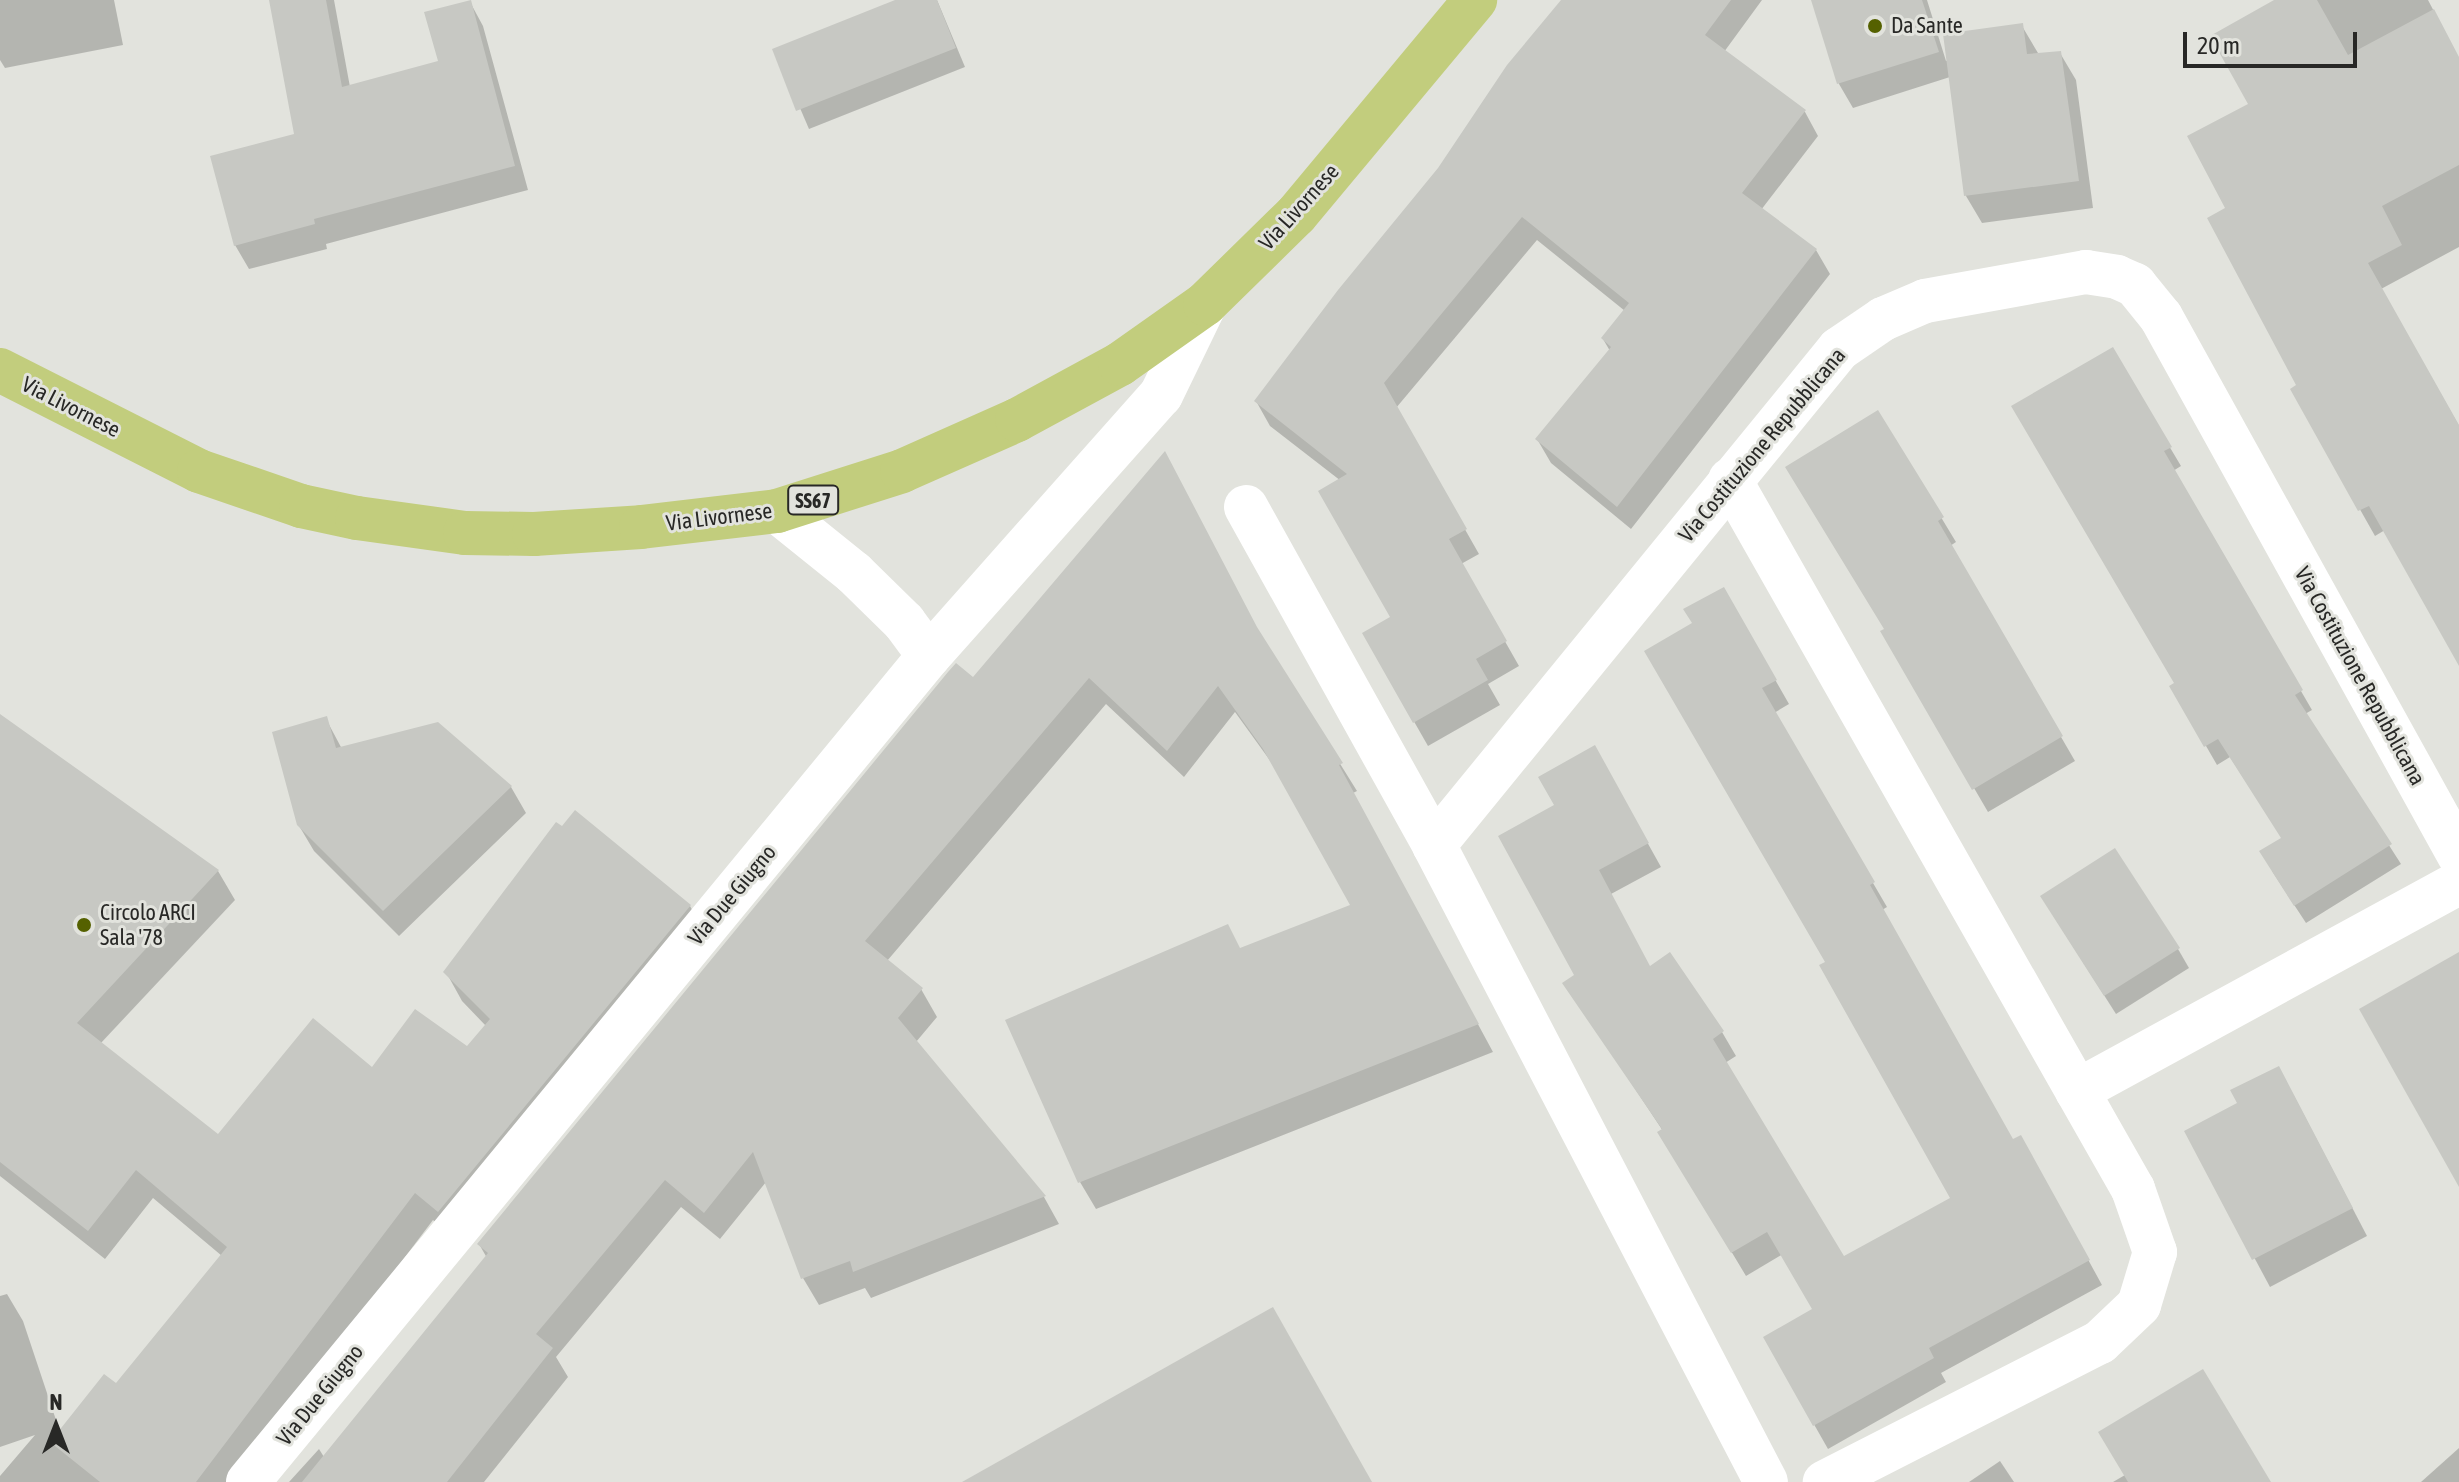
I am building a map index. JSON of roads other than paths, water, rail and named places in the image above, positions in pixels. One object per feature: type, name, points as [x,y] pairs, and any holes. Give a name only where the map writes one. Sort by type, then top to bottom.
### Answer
[{"type":"main road","name":"Via Livornese","points":[[0,370],[199,471],[301,506],[357,518],[465,533],[534,534],[641,527],[777,511],[902,471],[1017,420],[1120,364],[1205,304],[1296,215],[1475,0]]},
{"type":"street","name":"Via Costituzione Repubblicana","points":[[1434,845],[1839,349],[1883,319],[1925,301],[2086,272],[2117,277],[2135,285],[2161,317],[2459,855]]},
{"type":"street","name":"Via Due Giugno","points":[[248,1482],[929,656],[1161,395],[1205,304]]},
{"type":"street","points":[[1730,480],[2133,1189],[2155,1252],[2139,1305],[2100,1342],[1825,1482]]},
{"type":"street","points":[[1246,507],[1434,845],[1766,1482]]},
{"type":"street","points":[[777,511],[854,573],[904,622],[929,656]]},
{"type":"street","points":[[2077,1091],[2459,883]]},
{"type":"place","name":"Da Sante","points":[[1875,26]]},
{"type":"place","name":"Circolo ARCI Sala '78","points":[[84,925]]}]
